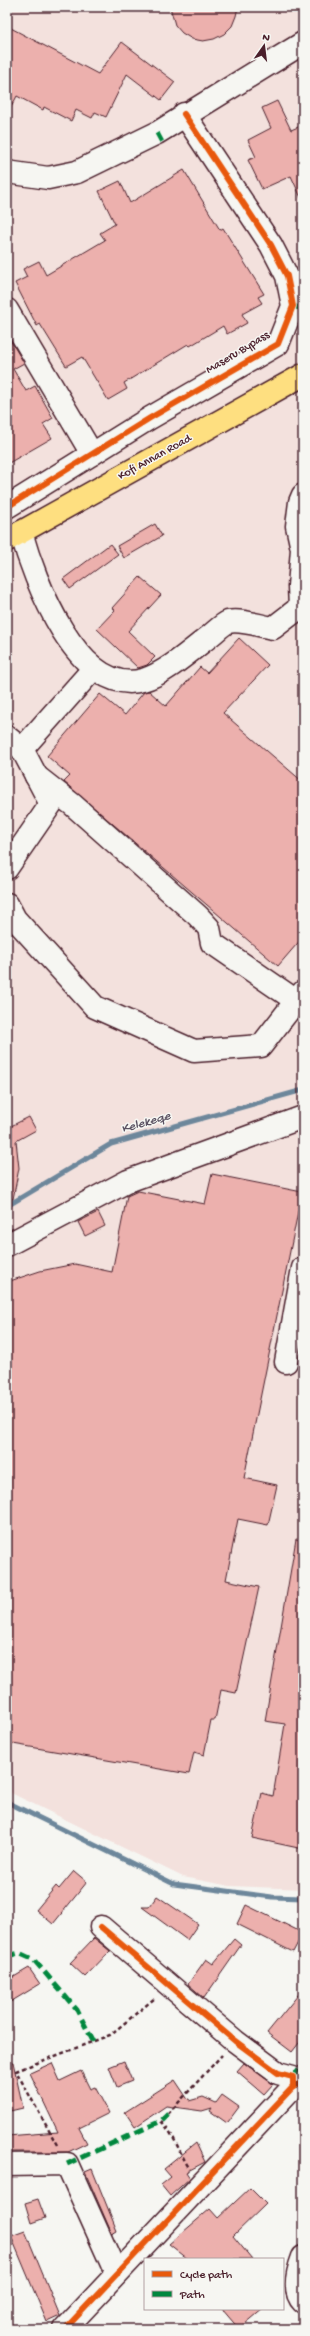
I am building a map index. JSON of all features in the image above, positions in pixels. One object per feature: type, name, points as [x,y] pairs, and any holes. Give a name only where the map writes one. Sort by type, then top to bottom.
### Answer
[{"type":"main road","name":"Kofi Annan Road","points":[[14,536],[303,374]]},
{"type":"street","points":[[7,172],[48,178],[77,172],[157,133],[184,114],[303,44]]},
{"type":"street","name":"Maseru Bypass","points":[[7,507],[150,418],[278,344],[293,306],[287,276],[271,245],[184,114]]},
{"type":"street","points":[[7,310],[92,454]]},
{"type":"street","points":[[14,536],[29,561],[46,601],[66,638],[94,668],[115,681],[143,680],[174,664],[227,622],[241,621],[255,626],[273,628],[301,606],[299,586],[302,549],[297,526],[300,502],[303,495]]},
{"type":"street","points":[[7,868],[51,804],[36,776],[14,743],[94,668]]},
{"type":"street","points":[[7,904],[15,918],[95,1007],[194,1051],[261,1046],[299,996],[240,964],[212,943],[209,928],[198,916],[73,805],[36,776]]},
{"type":"street","points":[[7,1245],[128,1182],[303,1117]]},
{"type":"street","points":[[286,1362],[303,1268]]},
{"type":"street","points":[[65,2329],[116,2272],[298,2085],[293,2077],[278,2073],[235,2041],[101,1927]]},
{"type":"street","points":[[7,2165],[67,2164],[116,2272]]},
{"type":"street","points":[[303,2257],[296,2287],[299,2298],[303,2302]]},
{"type":"path","points":[[67,2164],[16,2071],[110,2035],[171,1985]]},
{"type":"path","points":[[168,2114],[235,2041]]},
{"type":"path","points":[[161,2121],[172,2131],[182,2157],[201,2184]]},
{"type":"shaded area","points":[[7,7],[303,7],[303,1889],[230,1886],[183,1877],[7,1791]]},
{"type":"building","points":[[170,7],[238,7],[232,26],[224,34],[214,39],[203,41],[192,39],[182,33],[175,25]]},
{"type":"building","points":[[7,26],[98,74],[122,42],[175,82],[161,100],[127,74],[106,117],[95,112],[92,118],[76,110],[71,121],[44,107],[43,110],[17,96],[7,115]]},
{"type":"building","points":[[277,101],[291,130],[303,125],[303,202],[291,176],[262,189],[248,160],[256,157],[248,140],[271,128],[262,108]]},
{"type":"building","points":[[184,170],[220,230],[223,228],[264,294],[258,297],[262,303],[242,314],[247,323],[227,334],[223,326],[190,346],[188,344],[124,383],[127,389],[108,400],[82,357],[66,366],[40,324],[37,326],[15,283],[27,277],[23,269],[39,261],[46,275],[105,240],[100,233],[115,224],[99,191],[120,181],[130,203]]},
{"type":"building","points":[[7,335],[24,363],[13,369],[26,391],[35,386],[53,418],[43,424],[52,438],[7,464]]},
{"type":"building","points":[[155,524],[162,536],[124,558],[117,546]]},
{"type":"building","points":[[110,544],[118,554],[70,589],[63,579]]},
{"type":"building","points":[[140,577],[161,595],[128,631],[155,657],[147,665],[138,668],[97,629],[115,610],[112,608]]},
{"type":"building","points":[[239,638],[268,665],[223,713],[303,782],[303,937],[278,966],[64,782],[70,776],[47,756],[100,694],[125,715],[144,692],[149,691],[166,706],[200,667],[207,673]]},
{"type":"building","points":[[29,1117],[36,1130],[16,1141],[19,1168],[13,1199],[7,1199],[7,1128]]},
{"type":"building","points":[[212,1174],[302,1192],[244,1478],[277,1485],[268,1525],[238,1519],[226,1580],[259,1587],[236,1693],[221,1690],[215,1720],[211,1720],[204,1755],[194,1752],[189,1774],[7,1743],[7,1282],[40,1271],[75,1264],[112,1272],[127,1196],[138,1191],[205,1204]]},
{"type":"building","points":[[98,1212],[105,1226],[85,1236],[78,1222]]},
{"type":"building","points":[[296,1539],[303,1540],[303,1849],[252,1838],[262,1793],[273,1796],[285,1724],[265,1721]]},
{"type":"building","points":[[74,1871],[87,1882],[53,1924],[36,1910],[56,1886],[59,1889]]},
{"type":"building","points":[[157,1896],[198,1924],[187,1940],[142,1907],[149,1907]]},
{"type":"building","points":[[246,1905],[303,1933],[293,1952],[237,1924]]},
{"type":"building","points":[[94,1938],[110,1951],[85,1977],[70,1963]]},
{"type":"building","points":[[234,1939],[241,1945],[204,1998],[188,1984],[206,1959],[213,1964]]},
{"type":"building","points":[[29,1968],[40,1984],[7,2004],[7,1981]]},
{"type":"building","points":[[303,1989],[303,2038],[292,2052],[267,2033]]},
{"type":"building","points":[[124,2061],[132,2081],[117,2087],[109,2067]]},
{"type":"building","points":[[13,2062],[23,2108],[10,2111],[7,2096],[7,2063]]},
{"type":"building","points":[[52,2063],[60,2081],[81,2071],[90,2089],[95,2087],[109,2113],[79,2128],[87,2143],[68,2152],[7,2152],[7,2136],[58,2132],[30,2073]]},
{"type":"building","points":[[244,2063],[273,2084],[264,2094],[237,2071]]},
{"type":"building","points":[[175,2080],[189,2101],[203,2097],[216,2103],[222,2095],[239,2107],[227,2123],[210,2111],[212,2108],[202,2111],[166,2106],[135,2127],[125,2112]]},
{"type":"building","points":[[196,2143],[205,2162],[186,2172],[190,2178],[170,2196],[161,2185],[171,2177],[164,2169]]},
{"type":"building","points":[[92,2169],[117,2231],[112,2234],[85,2172]]},
{"type":"building","points":[[250,2188],[266,2204],[233,2236],[251,2258],[187,2258],[169,2244],[210,2209],[218,2218]]},
{"type":"building","points":[[38,2199],[45,2218],[31,2223],[25,2203]]},
{"type":"building","points":[[25,2231],[60,2316],[47,2322],[11,2236]]},
{"type":"building","points":[[223,2310],[262,2310],[239,2329]]},
{"type":"waterway","name":"Kelekeqe","points":[[7,1206],[111,1144],[303,1090]]},
{"type":"waterway","points":[[7,1802],[174,1884],[272,1897],[303,1898]]},
{"type":"marked path","points":[[157,133],[164,146]]},
{"type":"marked path","points":[[293,306],[303,309]]},
{"type":"marked path","points":[[7,1956],[19,1953],[34,1960],[77,2010],[93,2041]]},
{"type":"marked path","points":[[293,2077],[303,2063]]},
{"type":"marked path","points":[[67,2164],[161,2121],[168,2114]]},
{"type":"cycle path","points":[[7,507],[150,418],[278,344],[293,306],[287,276],[271,245],[184,114]]},
{"type":"cycle path","points":[[101,1927],[235,2041],[278,2073],[293,2077],[293,2087]]},
{"type":"cycle path","points":[[65,2329],[293,2087],[303,2083]]}]
